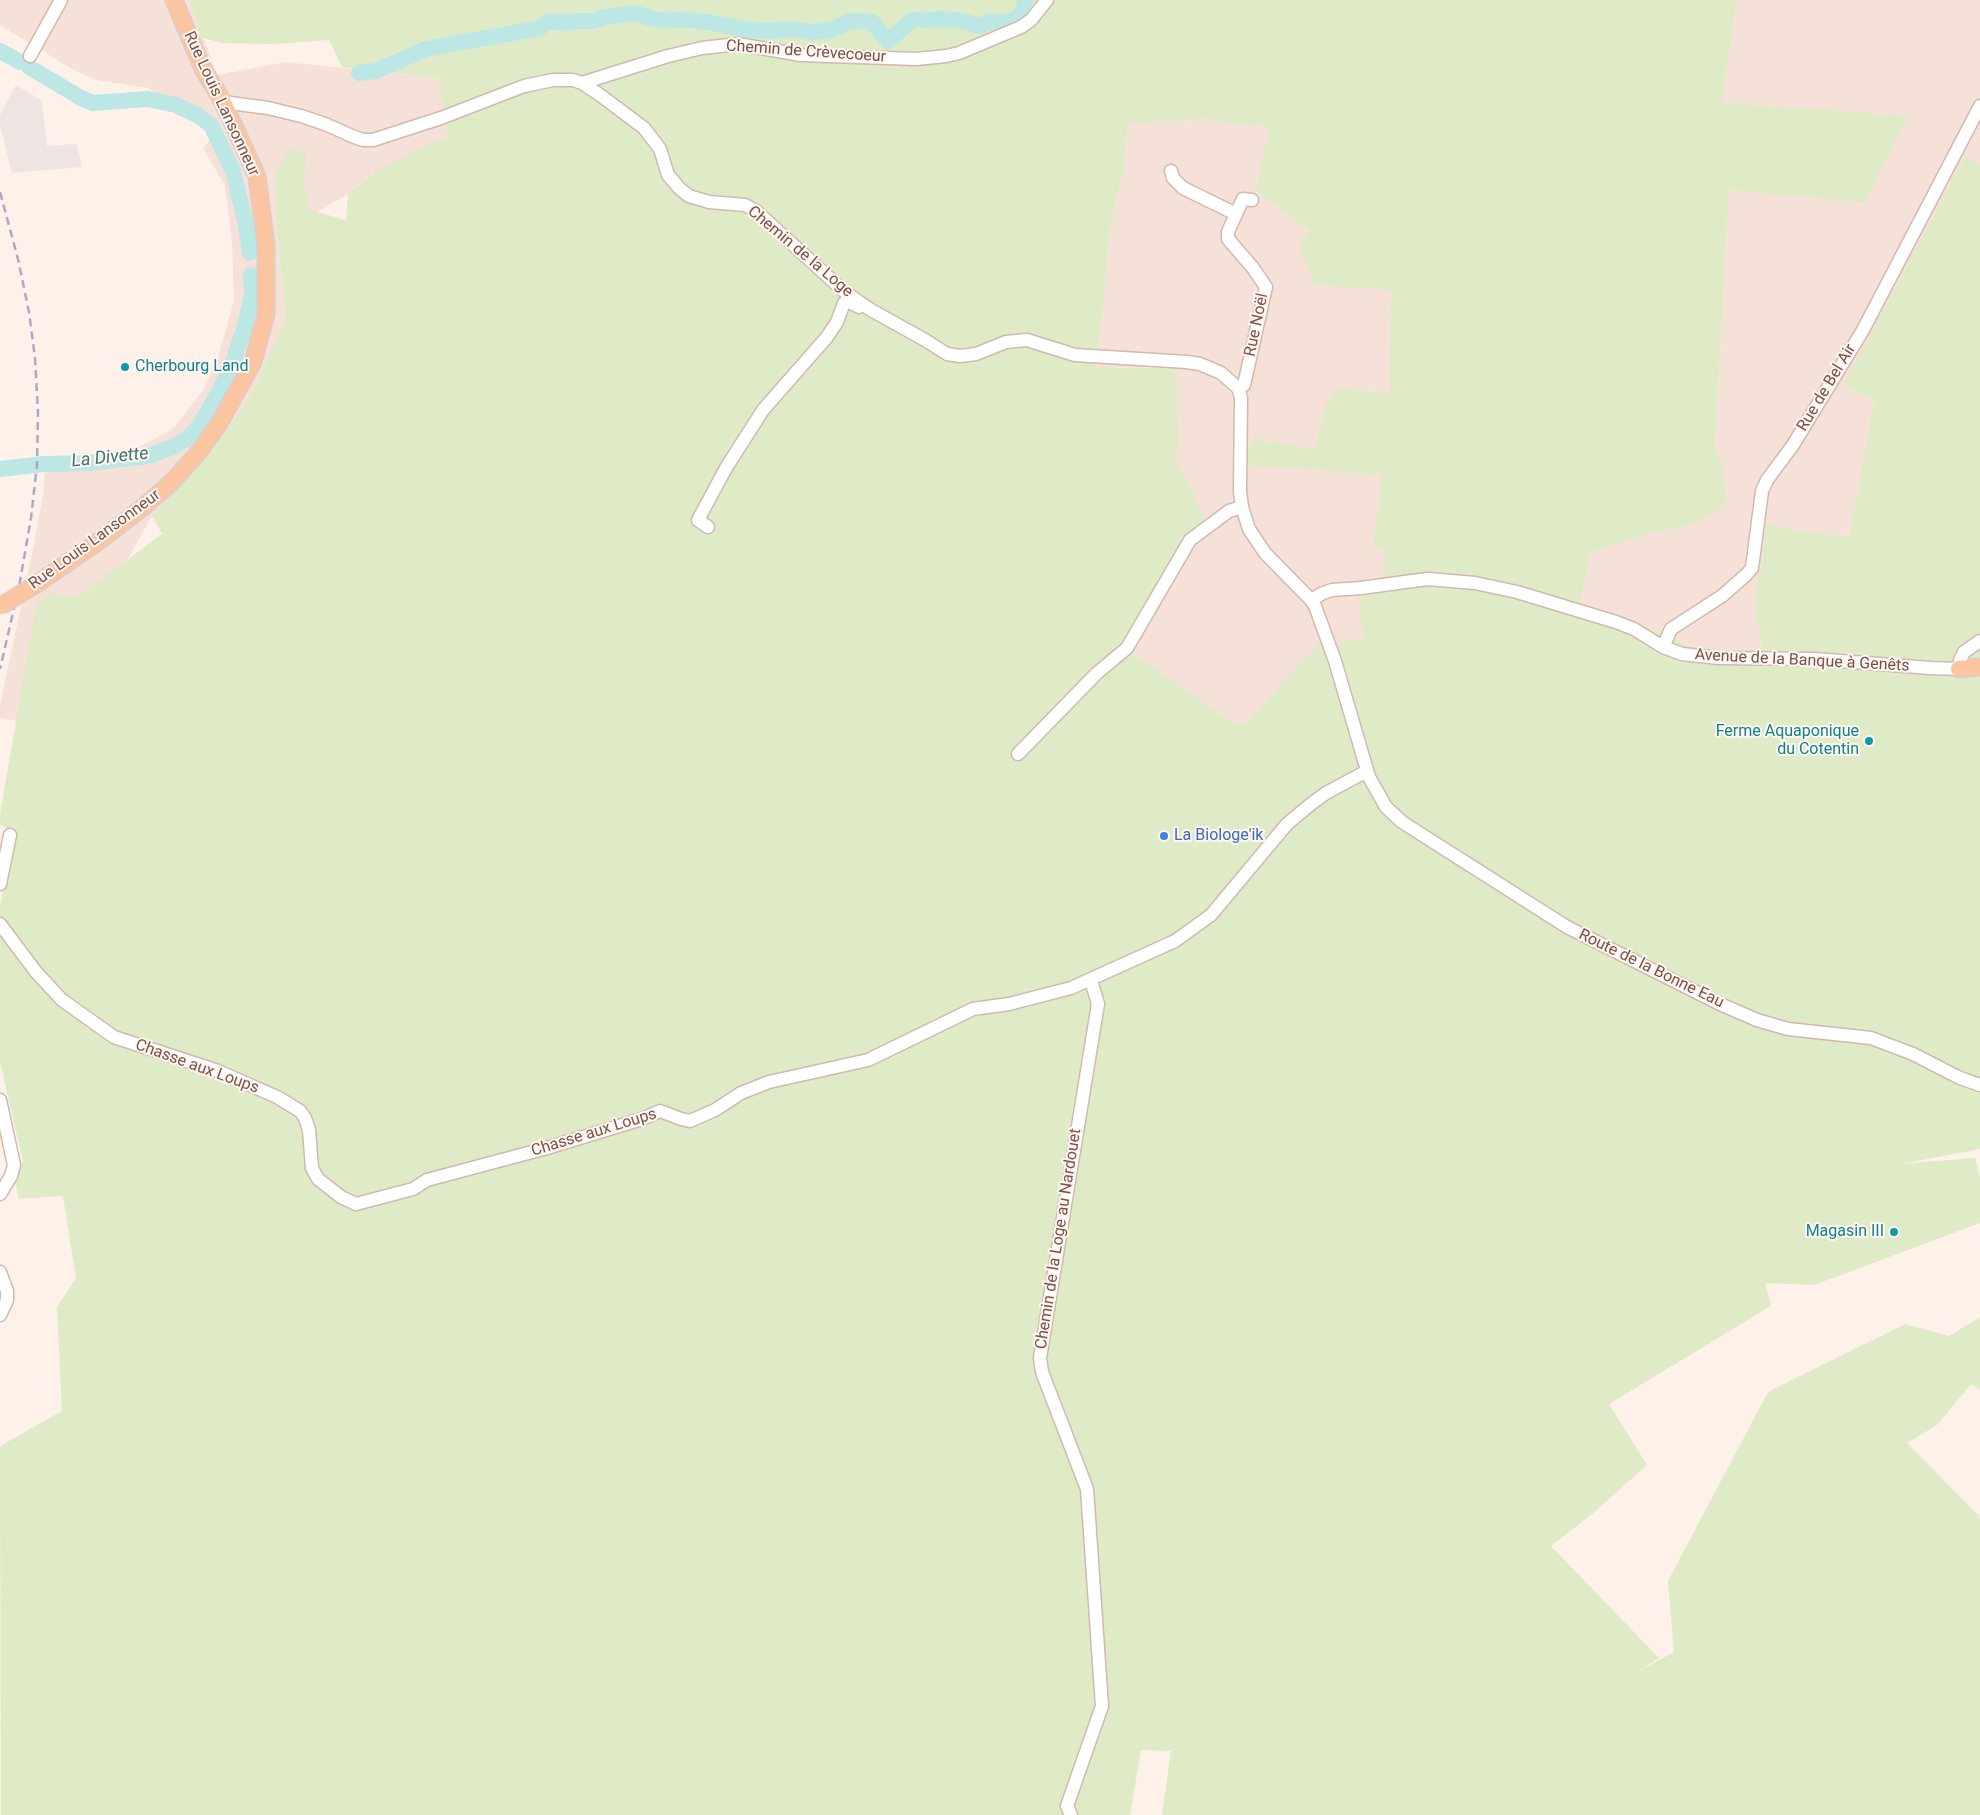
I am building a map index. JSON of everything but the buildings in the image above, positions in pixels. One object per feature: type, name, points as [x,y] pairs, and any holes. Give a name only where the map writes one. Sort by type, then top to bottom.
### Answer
[{"type":"main road","name":"Rue Louis Lansonneur","points":[[1,606],[95,544],[142,508],[181,472],[198,453],[219,424],[253,362],[266,314],[266,245],[256,176],[223,102],[203,69],[174,0]]},
{"type":"main road","name":"Avenue de la Banque à Genêts","points":[[1959,669],[1980,668]]},
{"type":"street","points":[[30,56],[61,0]]},
{"type":"street","name":"Chemin de Crèvecoeur","points":[[582,83],[668,56],[702,48],[738,44],[802,55],[916,59],[946,56],[959,53],[1021,27],[1032,20],[1047,0]]},
{"type":"street","name":"Chemin de la Loge","points":[[223,102],[268,108],[301,116],[363,140],[373,140],[441,118],[524,86],[553,80],[573,80],[582,83],[600,95],[644,128],[660,149],[668,175],[689,196],[709,202],[745,205],[756,211],[846,293],[871,310],[943,352],[954,356],[976,354],[1006,342],[1027,340],[1082,356],[1200,364],[1221,372],[1238,388]]},
{"type":"street","name":"Rue de Bel Air","points":[[1663,647],[1671,630],[1722,596],[1752,568],[1762,491],[1767,480],[1793,445],[1863,330],[1978,114]]},
{"type":"street","points":[[1171,171],[1170,175],[1183,188],[1236,214]]},
{"type":"street","name":"Rue Noël","points":[[1238,388],[1244,385],[1267,289],[1254,268],[1228,239],[1228,232],[1243,199],[1252,200]]},
{"type":"street","points":[[708,527],[698,520],[726,468],[763,410],[837,322],[844,302],[871,310]]},
{"type":"street","points":[[1238,388],[1241,397],[1240,491],[1242,507],[1249,529],[1264,554],[1311,600]]},
{"type":"street","points":[[1018,754],[1097,673],[1128,648],[1190,540],[1229,511],[1242,507]]},
{"type":"street","name":"Avenue de la Banque à Genêts","points":[[1311,600],[1332,590],[1412,581],[1428,580],[1474,583],[1517,592],[1616,622],[1634,629],[1663,647],[1682,654],[1719,658],[1815,659],[1959,669]]},
{"type":"street","name":"Route de la Bonne Eau","points":[[1311,600],[1328,642],[1372,784],[1386,807],[1408,827],[1552,918],[1614,952],[1757,1020],[1788,1029],[1871,1038],[1913,1054],[1960,1078],[1980,1085]]},
{"type":"street","points":[[1959,669],[1960,660],[1964,652],[1980,641]]},
{"type":"street","name":"Chasse aux Loups","points":[[0,924],[36,972],[62,1000],[114,1038],[218,1072],[277,1096],[300,1111],[305,1118],[309,1130],[312,1168],[318,1179],[342,1197],[356,1204],[413,1189],[427,1180],[547,1148],[642,1119],[660,1111],[681,1119],[690,1120],[715,1110],[747,1090],[769,1082],[868,1060],[973,1010],[1009,1004],[1071,988],[1091,980],[1175,941],[1211,915],[1287,824],[1318,799],[1367,770]]},
{"type":"street","points":[[0,884],[10,836]]},
{"type":"street","name":"Chemin de la Loge au Nardouet","points":[[1071,1815],[1067,1806],[1102,1706],[1088,1489],[1042,1372],[1040,1358],[1098,1004],[1091,980]]},
{"type":"street","points":[[0,1100],[14,1165],[11,1176],[0,1194]]},
{"type":"street","points":[[0,1272],[7,1291],[7,1300],[0,1315]]},
{"type":"shaded area","points":[[0,0],[190,0],[217,75],[286,62],[438,78],[753,58],[373,173],[348,194],[277,235],[286,319],[253,390],[221,439],[152,516],[87,632],[79,732],[0,718],[0,706],[43,494],[46,457],[83,456],[139,447],[173,429],[204,389],[218,358],[234,300],[232,242],[225,185],[203,149],[212,137],[184,112],[148,88],[96,80],[72,69],[0,25]]},
{"type":"shaded area","points":[[1737,0],[1980,0],[1980,164],[1965,157],[1844,387],[1874,400],[1849,536],[1806,533],[1765,523],[1762,566],[1756,578],[1756,618],[1763,647],[1731,651],[1687,645],[1621,615],[1580,605],[1590,553],[1654,532],[1679,528],[1728,501],[1715,445],[1729,190],[1864,203],[1907,116],[1722,102]]},
{"type":"shaded area","points":[[16,85],[42,101],[47,146],[77,144],[82,167],[12,173],[0,125],[0,115]]},
{"type":"shaded area","points":[[1214,119],[1225,123],[1271,127],[1255,191],[1391,290],[1391,393],[1338,389],[1325,404],[1315,449],[1254,439],[1245,465],[1383,475],[1373,549],[1384,550],[1384,592],[1363,637],[1334,644],[1271,697],[1246,723],[1238,726],[1133,653],[1126,642],[1179,546],[1206,521],[1174,454],[1169,367],[1096,367],[1104,304],[1108,242],[1124,169],[1128,123]]},
{"type":"green space","points":[[190,0],[1737,0],[1722,102],[1908,116],[1864,203],[1729,190],[1715,445],[1723,472],[1728,502],[1702,520],[1679,528],[1654,532],[1590,553],[1580,605],[1621,615],[1687,645],[1731,651],[1763,647],[1756,618],[1756,578],[1762,566],[1765,523],[1806,533],[1849,536],[1874,400],[1843,386],[1965,157],[1980,164],[1980,1149],[1901,1164],[1975,1158],[1980,1178],[1980,1223],[1814,1285],[1765,1283],[1771,1306],[1609,1404],[1647,1465],[1592,1514],[1551,1546],[1659,1658],[1635,1673],[1674,1652],[1668,1581],[1768,1392],[1905,1324],[1949,1336],[1980,1317],[1980,1390],[1971,1384],[1937,1425],[1907,1443],[1980,1517],[1980,1815],[1162,1815],[1171,1751],[1141,1750],[1130,1815],[1,1815],[0,1446],[62,1411],[57,1307],[76,1278],[63,1196],[19,1199],[15,1182],[23,1162],[0,1062],[0,908],[13,833],[0,824],[0,814],[36,606],[49,593],[77,597],[162,534],[152,516],[221,439],[253,390],[286,319],[277,235],[275,173],[291,148],[306,153],[304,187],[310,210],[346,220],[348,194],[374,173],[422,147],[448,138],[438,78],[342,67],[329,40],[274,44],[222,43],[202,38]],"holes":[[[1214,119],[1225,123],[1270,127],[1255,191],[1310,231],[1299,245],[1314,285],[1391,290],[1390,393],[1338,389],[1325,404],[1315,449],[1254,439],[1245,452],[1245,465],[1382,475],[1373,549],[1384,550],[1384,592],[1358,598],[1363,637],[1334,644],[1321,641],[1247,722],[1238,726],[1133,653],[1126,642],[1179,546],[1206,521],[1174,454],[1178,445],[1176,368],[1096,367],[1104,303],[1108,242],[1124,169],[1128,123]]]},
{"type":"waterway","points":[[359,73],[376,71],[426,49],[540,28],[549,21],[561,23],[593,21],[605,17],[634,13],[653,19],[701,21],[749,30],[795,29],[811,32],[832,30],[850,21],[860,21],[872,22],[888,41],[912,20],[958,20],[980,26],[989,22],[1007,22],[1016,19],[1022,12],[1026,0]]},
{"type":"waterway","name":"La Divette","points":[[0,51],[20,62]]},
{"type":"waterway","name":"La Divette","points":[[29,67],[81,98],[93,103],[148,99],[176,105],[197,115],[211,125],[233,171],[246,225],[250,253]]},
{"type":"waterway","name":"La Divette","points":[[0,469],[44,464],[90,463],[148,456],[173,447],[188,438],[199,426],[219,392],[233,362],[245,326],[252,295],[251,275]]},
{"type":"railway","points":[[0,192],[18,259],[29,312],[35,358],[38,412],[37,465],[31,518],[19,587],[0,669]]},
{"type":"place","name":"Cherbourg Land","points":[[125,367]]},
{"type":"place","name":"Ferme Aquaponique du Cotentin","points":[[1869,741]]},
{"type":"place","name":"La Biologe'ik","points":[[1164,836]]},
{"type":"place","name":"Magasin III","points":[[1894,1232]]}]
